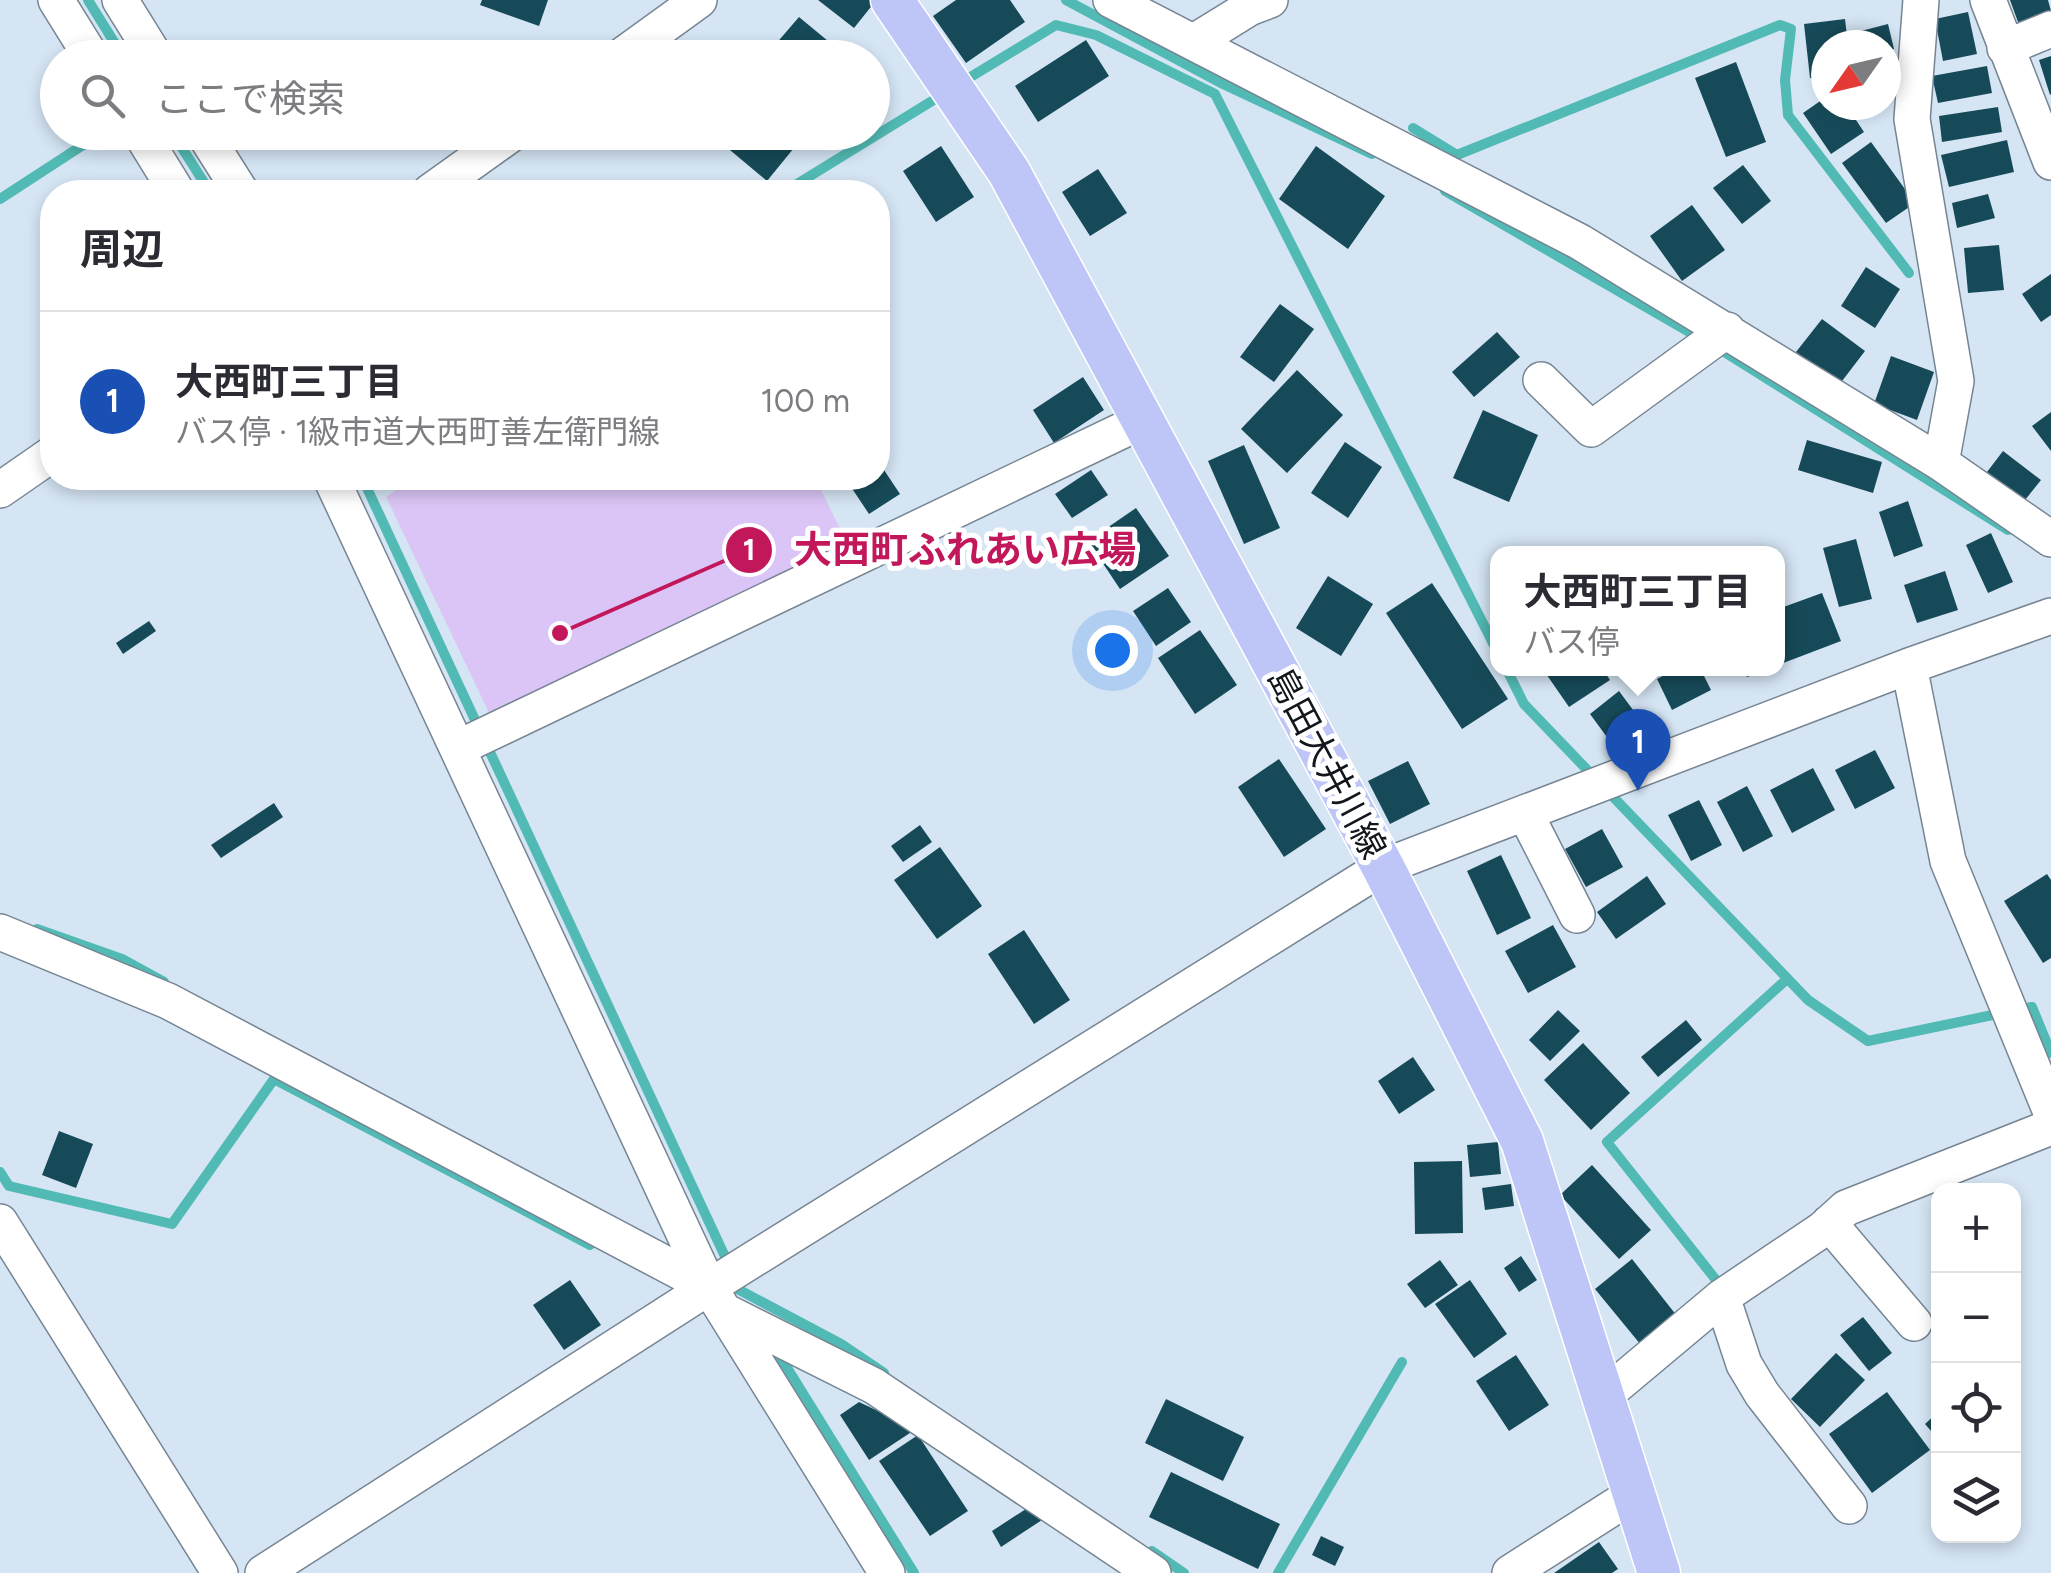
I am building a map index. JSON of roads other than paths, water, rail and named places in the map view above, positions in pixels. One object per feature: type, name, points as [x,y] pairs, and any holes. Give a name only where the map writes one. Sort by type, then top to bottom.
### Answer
[{"type":"main road","name":"島田大井川線","points":[[892,0],[1009,172],[1383,867],[1522,1141],[1658,1573]]},
{"type":"street","points":[[56,0],[81,40]]},
{"type":"street","points":[[120,0],[145,40]]},
{"type":"street","points":[[644,40],[699,0]]},
{"type":"street","points":[[1111,0],[1580,242],[1941,463],[2051,538]]},
{"type":"street","points":[[1921,0],[1912,119],[1956,381],[1941,463]]},
{"type":"street","points":[[1988,0],[2051,162]]},
{"type":"street","points":[[1194,42],[1255,3]]},
{"type":"street","points":[[2006,48],[2051,28]]},
{"type":"street","points":[[151,150],[170,180]]},
{"type":"street","points":[[214,150],[233,180]]},
{"type":"street","points":[[447,180],[489,150]]},
{"type":"street","points":[[1540,380],[1591,429],[1727,330]]},
{"type":"street","points":[[458,748],[1144,420]]},
{"type":"street","points":[[0,490],[40,462]]},
{"type":"street","points":[[337,490],[717,1299],[888,1573]]},
{"type":"street","points":[[262,1573],[717,1299],[1383,867],[1909,666],[2051,616]]},
{"type":"street","points":[[1909,666],[1948,861],[2051,1112]]},
{"type":"street","points":[[1524,813],[1577,915]]},
{"type":"street","points":[[0,932],[168,1000],[874,1386],[1153,1573]]},
{"type":"street","points":[[1605,1395],[1722,1297],[1846,1208],[2051,1127]]},
{"type":"street","points":[[0,1222],[220,1573]]},
{"type":"street","points":[[1829,1223],[1914,1324]]},
{"type":"street","points":[[1722,1297],[1744,1364],[1762,1394],[1850,1506]]},
{"type":"street","points":[[1510,1573],[1634,1494]]},
{"type":"waterway","points":[[88,0],[113,40]]},
{"type":"waterway","points":[[1066,0],[1223,84],[1372,154]]},
{"type":"waterway","points":[[959,84],[1056,25],[1096,35],[1215,94],[1490,637]]},
{"type":"waterway","points":[[1413,128],[1457,155],[1780,25],[1791,29],[1785,80],[1788,115],[1909,273]]},
{"type":"waterway","points":[[890,127],[945,93]]},
{"type":"waterway","points":[[0,199],[75,150]]},
{"type":"waterway","points":[[183,150],[202,180]]},
{"type":"waterway","points":[[804,180],[852,150]]},
{"type":"waterway","points":[[1445,191],[1703,340]]},
{"type":"waterway","points":[[1718,348],[2008,530]]},
{"type":"waterway","points":[[368,490],[729,1265]]},
{"type":"waterway","points":[[1510,676],[1524,704],[1808,1000],[1868,1041],[2002,1013]]},
{"type":"waterway","points":[[37,929],[122,959],[164,982]]},
{"type":"waterway","points":[[1720,1285],[1607,1142],[1787,979]]},
{"type":"waterway","points":[[2018,1010],[2032,1007],[2051,1053]]},
{"type":"waterway","points":[[0,1172],[9,1186],[172,1224],[274,1079],[590,1245]]},
{"type":"waterway","points":[[730,1285],[841,1344],[884,1373]]},
{"type":"waterway","points":[[776,1350],[914,1573]]},
{"type":"waterway","points":[[1278,1573],[1402,1362]]},
{"type":"waterway","points":[[1152,1551],[1184,1573]]},
{"type":"place","name":"大西町ふれあい広場","points":[[560,633]]},
{"type":"place","name":"大西町三丁目","points":[[1638,791]]}]
